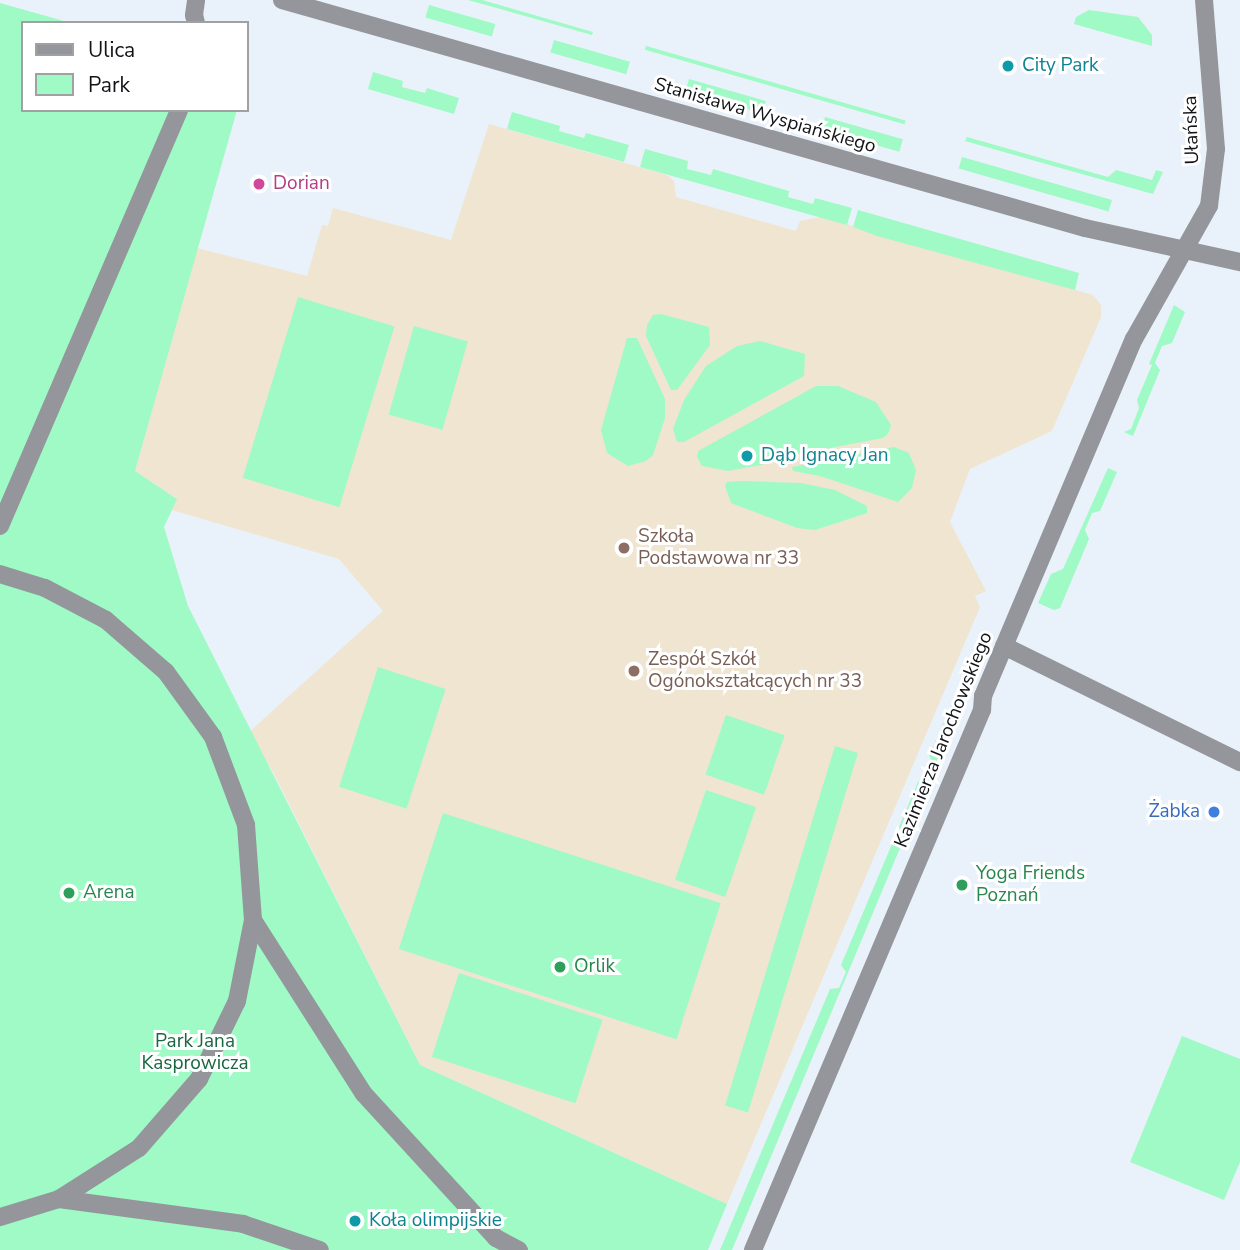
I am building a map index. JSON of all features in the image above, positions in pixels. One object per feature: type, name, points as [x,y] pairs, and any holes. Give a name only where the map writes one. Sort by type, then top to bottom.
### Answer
[{"type":"street","points":[[196,21],[197,0]]},
{"type":"street","name":"Stanisława Wyspiańskiego","points":[[282,0],[1085,228],[1240,262]]},
{"type":"street","name":"Ułańska","points":[[1183,250],[1209,206],[1214,180],[1216,149],[1204,0]]},
{"type":"street","points":[[0,526],[178,112]]},
{"type":"street","name":"Kazimierza Jarochowskiego","points":[[753,1250],[982,710],[983,696],[1134,340],[1183,250]]},
{"type":"street","points":[[0,574],[45,588],[106,620],[166,672],[213,737],[246,825],[253,920],[237,1001],[199,1079],[139,1148],[59,1199],[0,1217]]},
{"type":"street","points":[[1004,646],[1240,762]]},
{"type":"street","points":[[253,920],[364,1094],[493,1244],[519,1250]]},
{"type":"street","points":[[59,1199],[243,1224],[320,1250]]},
{"type":"shaded area","name":"Zespół Szkół Ogónokształcących nr 33","points":[[489,124],[667,175],[674,181],[676,197],[796,231],[800,221],[821,217],[1093,295],[1101,305],[1101,317],[1052,431],[970,469],[950,522],[986,591],[975,596],[980,607],[727,1204],[420,1065],[273,772],[249,732],[383,611],[339,559],[172,510],[176,498],[135,471],[197,248],[307,276],[322,225],[328,226],[333,208],[451,240]]},
{"type":"green space","points":[[468,0],[482,0],[593,32],[592,35]]},
{"type":"green space","name":"Park Jana Kasprowicza","points":[[0,3],[64,21],[21,21],[21,112],[236,112],[135,471],[177,499],[164,527],[188,606],[420,1065],[727,1204],[708,1250],[0,1250]]},
{"type":"green space","points":[[429,5],[495,24],[492,37],[425,17]]},
{"type":"green space","points":[[1089,10],[1138,17],[1152,35],[1152,46],[1074,24],[1076,17]]},
{"type":"green space","points":[[554,40],[630,62],[626,74],[550,52]]},
{"type":"green space","points":[[646,46],[906,120],[904,124],[645,50]]},
{"type":"green space","points":[[373,72],[403,81],[402,87],[425,93],[427,88],[459,98],[454,114],[368,89]]},
{"type":"green space","points":[[689,79],[766,101],[762,114],[685,91]]},
{"type":"green space","points":[[512,112],[560,126],[559,131],[584,138],[586,133],[629,145],[624,162],[507,129]]},
{"type":"green space","points":[[825,117],[903,139],[899,152],[821,129]]},
{"type":"green space","points":[[967,137],[1108,177],[1116,170],[1152,180],[1156,170],[1163,172],[1153,194],[965,141]]},
{"type":"green space","points":[[645,149],[688,161],[687,169],[711,175],[713,169],[789,191],[788,197],[813,204],[815,198],[852,208],[847,225],[640,167]]},
{"type":"green space","points":[[962,157],[1112,200],[1109,212],[959,169]]},
{"type":"green space","points":[[858,210],[1079,273],[1075,290],[877,236],[853,227]]},
{"type":"green space","points":[[298,297],[395,327],[339,507],[243,478]]},
{"type":"green space","points":[[1174,305],[1185,312],[1172,343],[1162,346],[1155,363],[1160,370],[1133,436],[1124,432],[1131,429],[1139,408],[1137,400],[1152,365],[1149,364]]},
{"type":"green space","points":[[661,314],[709,327],[710,345],[677,390],[671,390],[646,336],[647,325],[653,315]]},
{"type":"green space","points":[[414,326],[468,341],[442,430],[389,414]]},
{"type":"green space","points":[[627,338],[637,338],[665,399],[665,418],[653,455],[646,461],[628,466],[607,453],[601,430]]},
{"type":"green space","points":[[760,341],[805,354],[804,376],[684,442],[677,442],[673,429],[684,400],[706,366],[737,346]]},
{"type":"green space","points":[[816,386],[838,386],[876,402],[891,425],[888,434],[883,438],[787,456],[761,465],[728,471],[702,466],[697,457],[698,451]]},
{"type":"green space","points":[[894,447],[909,453],[916,470],[912,488],[898,502],[820,476],[793,471],[792,467]]},
{"type":"green space","points":[[1108,468],[1117,472],[1100,511],[1092,513],[1085,530],[1089,539],[1060,608],[1054,610],[1038,603],[1051,574],[1063,569]]},
{"type":"green space","points":[[727,482],[801,483],[835,490],[867,506],[867,513],[815,530],[797,528],[731,503],[725,486]]},
{"type":"green space","points":[[378,667],[446,689],[407,809],[339,787]]},
{"type":"green space","points":[[956,695],[966,699],[929,787],[926,786],[732,1250],[720,1250],[830,989],[839,988],[846,972],[841,965],[918,782],[927,780],[934,764],[929,756]]},
{"type":"green space","points":[[726,715],[785,735],[764,795],[705,775]]},
{"type":"green space","points":[[835,746],[858,753],[748,1113],[725,1106]]},
{"type":"green space","points":[[706,790],[756,807],[725,897],[675,880]]},
{"type":"green space","points":[[443,813],[721,903],[677,1039],[399,949]]},
{"type":"green space","points":[[459,973],[603,1020],[575,1103],[432,1057]]},
{"type":"green space","points":[[1182,1036],[1240,1059],[1240,1162],[1224,1200],[1130,1162]]},
{"type":"place","name":"City Park","points":[[1008,66]]},
{"type":"place","name":"Dorian","points":[[259,184]]},
{"type":"place","name":"Dąb Ignacy Jan","points":[[747,456]]},
{"type":"place","name":"Szkoła Podstawowa nr 33","points":[[624,548]]},
{"type":"place","name":"Zespół Szkół Ogónokształcących nr 33","points":[[634,671]]},
{"type":"place","name":"Żabka","points":[[1214,812]]},
{"type":"place","name":"Yoga Friends Poznań","points":[[962,885]]},
{"type":"place","name":"Arena","points":[[69,893]]},
{"type":"place","name":"Orlik","points":[[560,967]]},
{"type":"place","name":"Koła olimpijskie","points":[[355,1221]]}]
